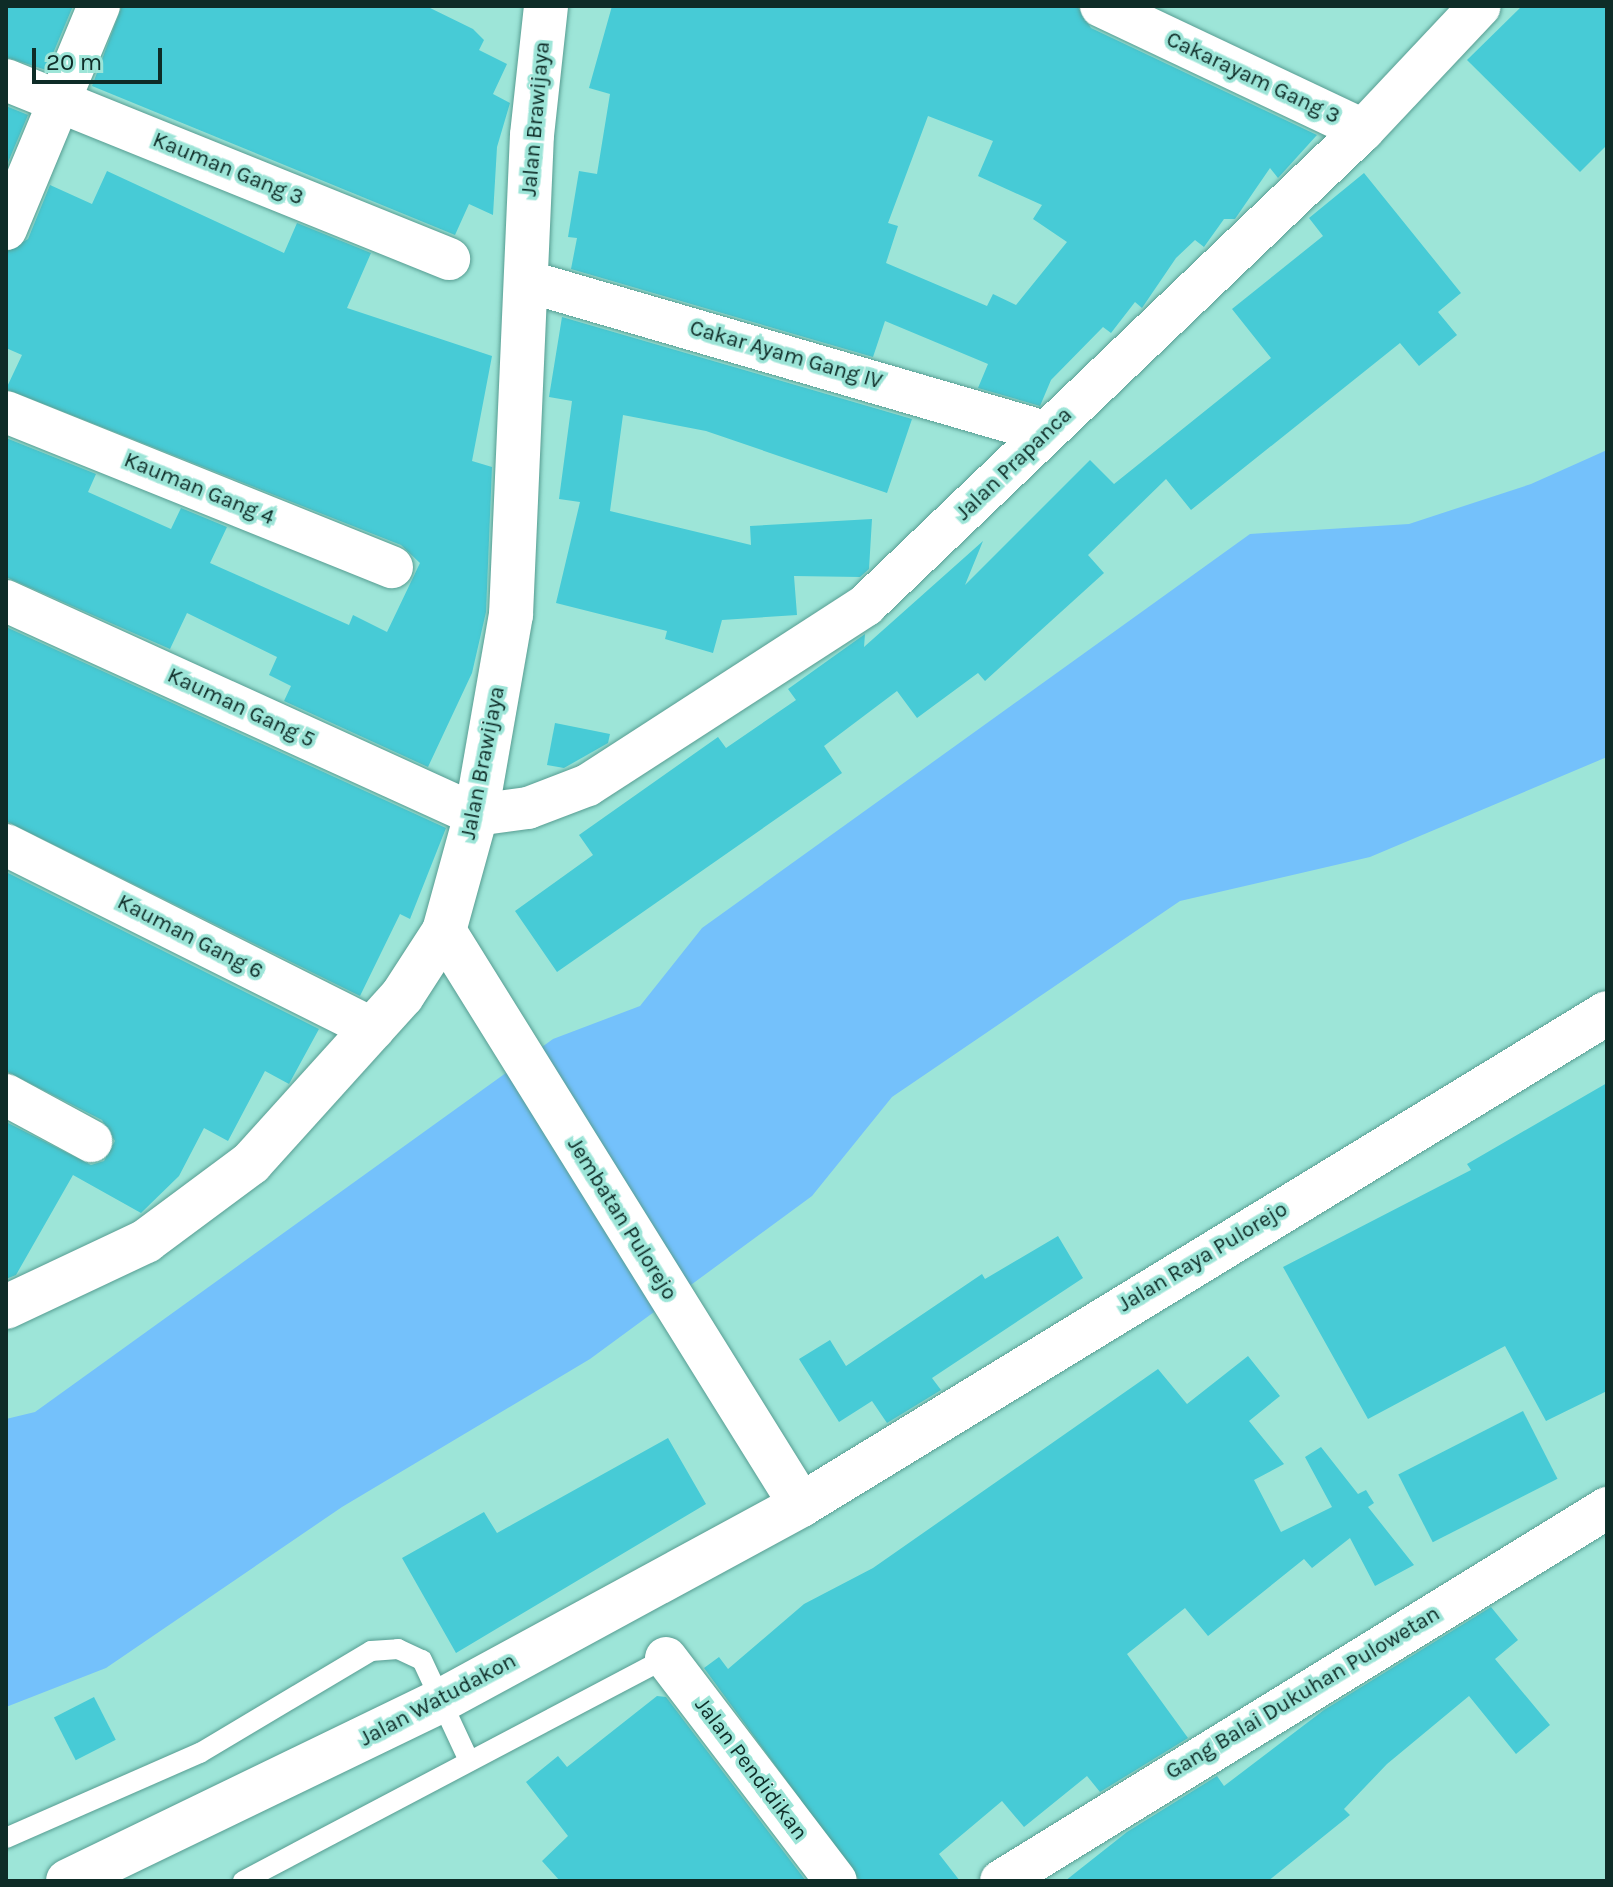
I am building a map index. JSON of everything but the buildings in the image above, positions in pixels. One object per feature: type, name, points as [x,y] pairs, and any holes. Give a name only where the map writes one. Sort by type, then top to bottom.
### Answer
[{"type":"main road","name":"Jalan Brawijaya","points":[[6,1307],[146,1241],[197,1206],[308,1107],[373,1029],[444,931],[476,815],[511,615],[526,281],[546,6]]},
{"type":"main road","name":"Jembatan Pulorejo","points":[[444,931],[801,1505]]},
{"type":"main road","name":"Jalan Raya Pulorejo","points":[[801,1505],[1607,1013]]},
{"type":"main road","name":"Jalan Watudakon","points":[[68,1881],[442,1700],[801,1505]]},
{"type":"street","points":[[6,229],[99,6]]},
{"type":"street","name":"Cakarayam Gang 3","points":[[1101,6],[1363,130]]},
{"type":"street","name":"Jalan Prapanca","points":[[476,815],[528,808],[588,785],[831,632],[905,571],[1045,432],[1363,130],[1480,6]]},
{"type":"street","name":"Kauman Gang 3","points":[[6,80],[449,259]]},
{"type":"street","name":"Cakar Ayam Gang IV","points":[[526,281],[1045,432]]},
{"type":"street","name":"Kauman Gang 4","points":[[6,412],[392,567]]},
{"type":"street","name":"Kauman Gang 5","points":[[6,601],[476,815]]},
{"type":"street","name":"Kauman Gang 6","points":[[6,845],[373,1029]]},
{"type":"street","points":[[6,1095],[91,1141]]},
{"type":"street","name":"Gang Balai Dukuhan Pulowetan","points":[[1001,1881],[1607,1508]]},
{"type":"street","name":"Jalan Pendidikan","points":[[666,1658],[836,1881]]},
{"type":"lane","points":[[6,1838],[200,1753],[371,1651],[398,1649],[422,1660],[469,1761]]},
{"type":"lane","points":[[243,1881],[666,1658]]},
{"type":"water","points":[[1607,450],[1607,757],[1370,857],[1180,901],[892,1097],[812,1196],[590,1359],[342,1507],[106,1668],[6,1707],[6,1419],[35,1412],[553,1039],[640,1006],[702,928],[1250,534],[1409,524],[1531,484]]}]
